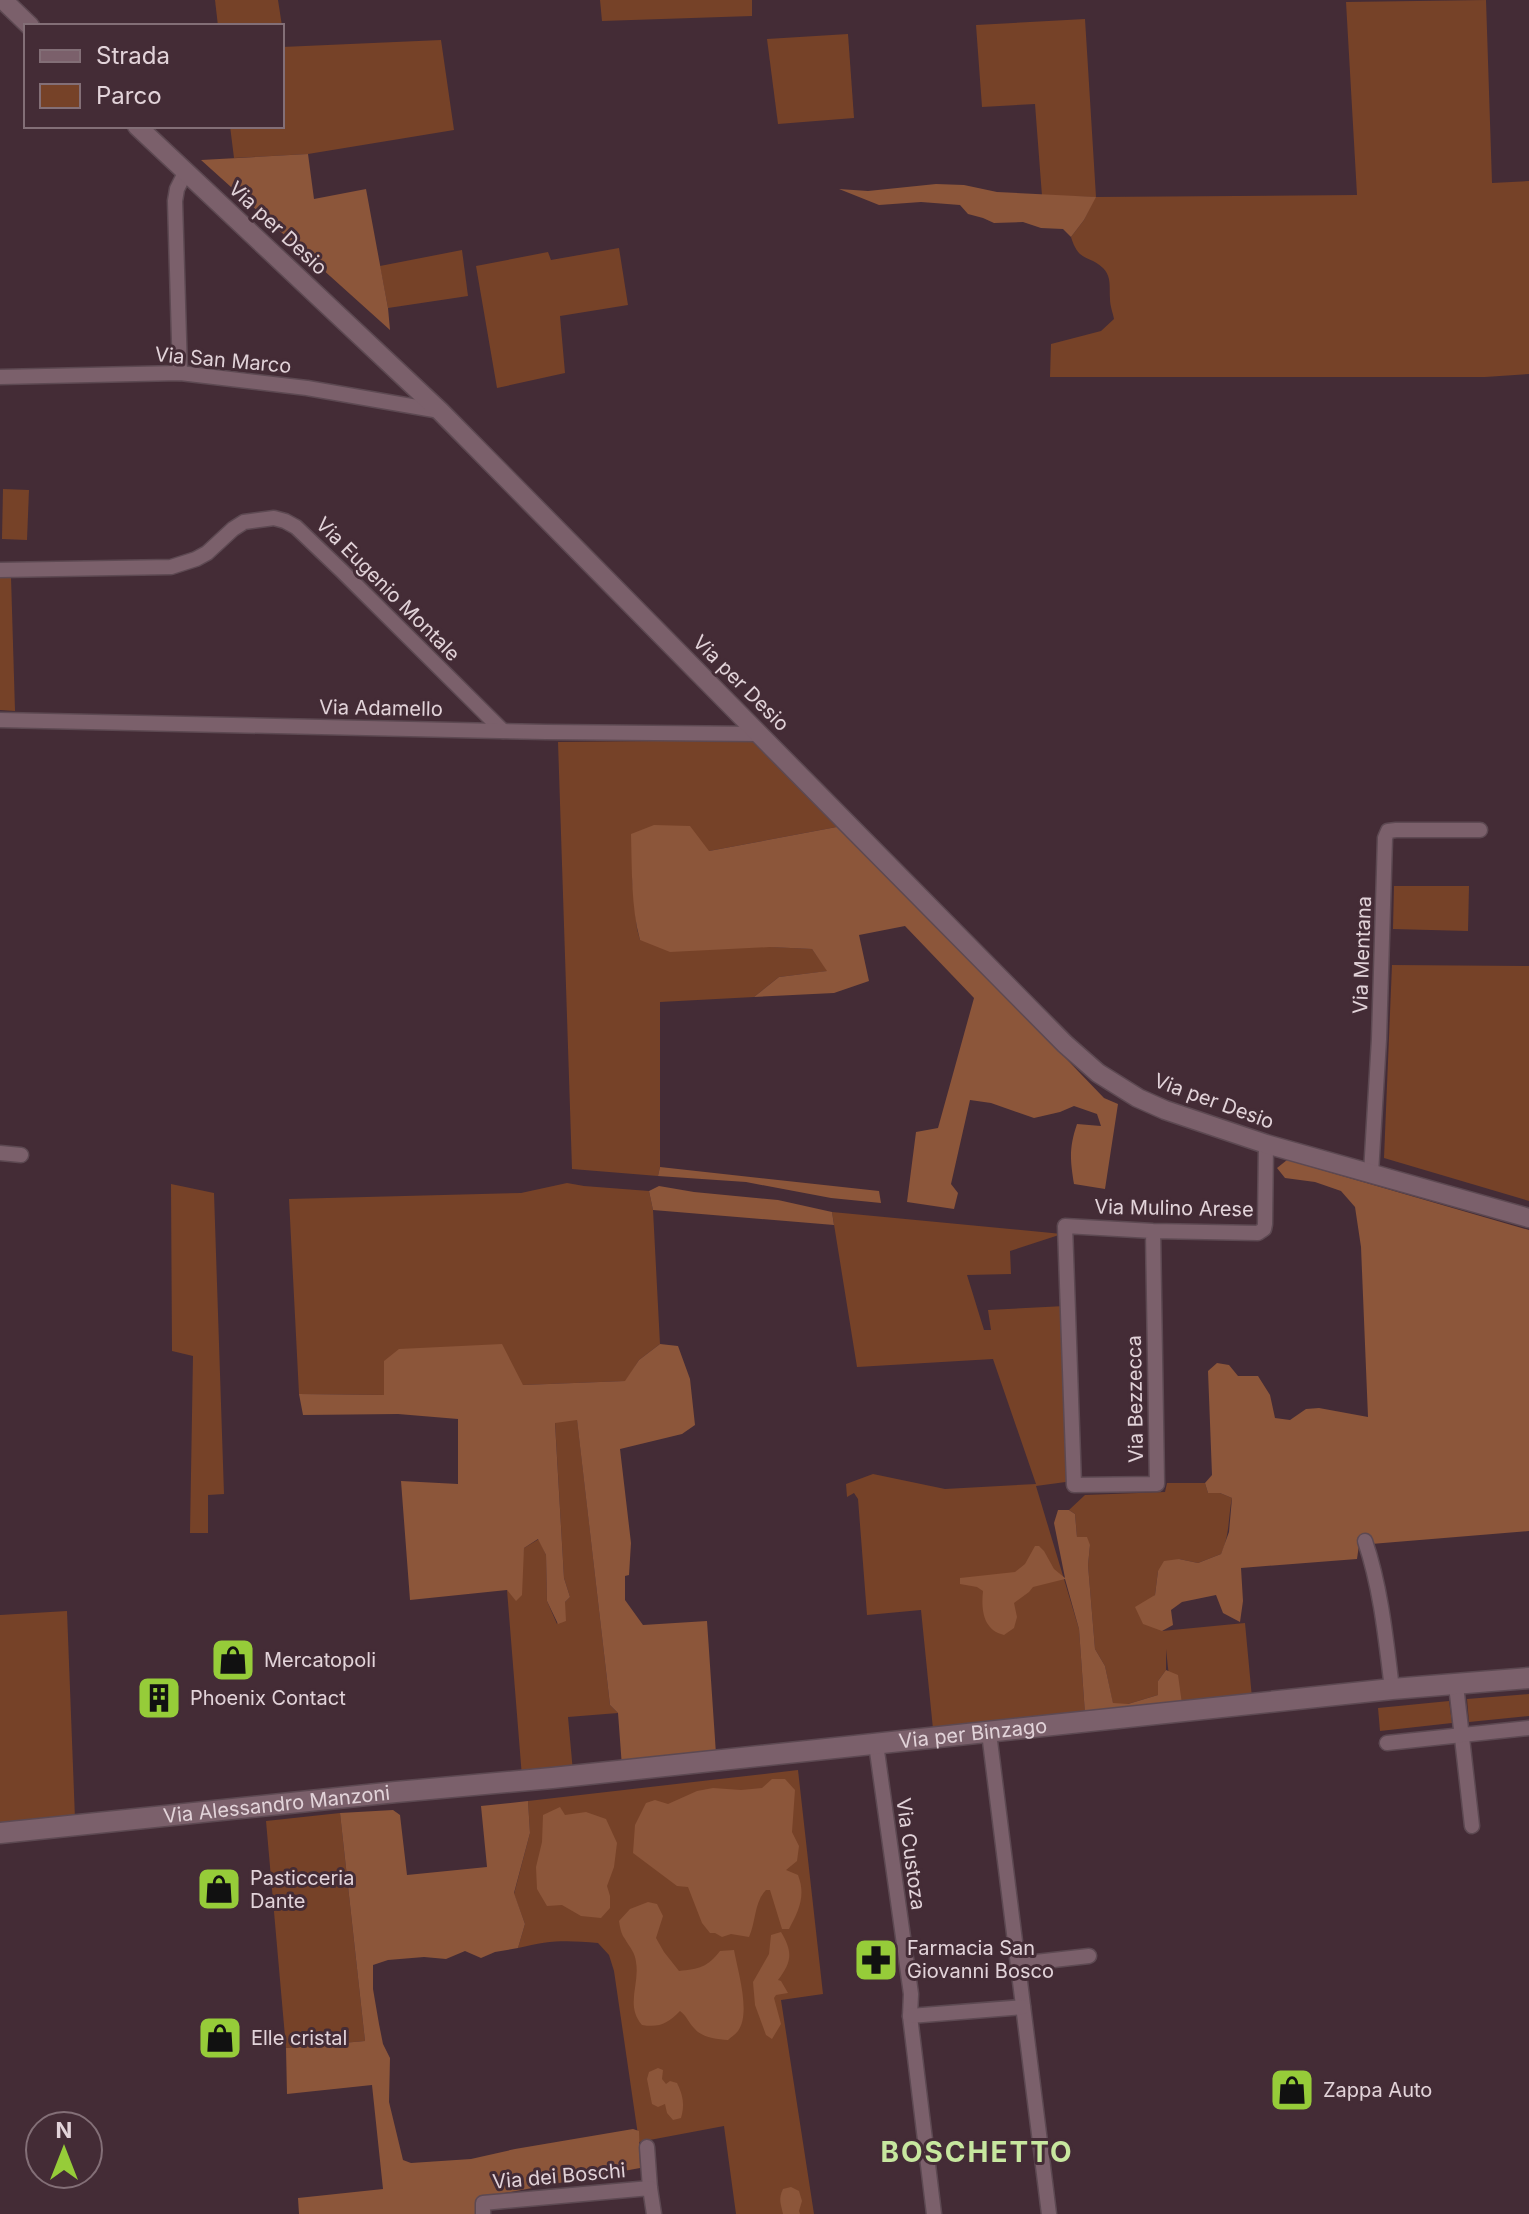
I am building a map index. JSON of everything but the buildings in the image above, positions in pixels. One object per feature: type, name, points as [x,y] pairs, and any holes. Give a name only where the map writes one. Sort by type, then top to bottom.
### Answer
[{"type":"main road","name":"Via per Binzago","points":[[552,1778],[1392,1689],[1529,1678]]},
{"type":"main road","name":"Via Alessandro Manzoni","points":[[0,1833],[552,1778]]},
{"type":"street","points":[[3,0],[28,24]]},
{"type":"street","name":"Via per Desio","points":[[139,128],[440,411],[1065,1044],[1098,1073],[1138,1098],[1165,1110],[1266,1144],[1529,1218]]},
{"type":"street","points":[[180,373],[175,201],[186,171]]},
{"type":"street","name":"Via San Marco","points":[[0,377],[180,373],[307,388],[440,411]]},
{"type":"street","name":"Via Eugenio Montale","points":[[0,570],[171,567],[207,553],[244,522],[274,518],[285,521],[296,527],[342,571],[503,731]]},
{"type":"street","name":"Via Adamello","points":[[0,720],[761,734]]},
{"type":"street","name":"Via Mentana","points":[[1371,1173],[1380,1024],[1385,838],[1388,831],[1396,830],[1480,830]]},
{"type":"street","name":"Via Mulino Arese","points":[[1074,1485],[1065,1226],[1258,1233],[1265,1224],[1266,1144]]},
{"type":"street","points":[[0,1153],[21,1155]]},
{"type":"street","name":"Via Bezzecca","points":[[1074,1485],[1157,1484],[1153,1231]]},
{"type":"street","points":[[1365,1541],[1385,1633],[1392,1689]]},
{"type":"street","points":[[1456,1685],[1472,1826]]},
{"type":"street","points":[[1387,1743],[1529,1728]]},
{"type":"street","points":[[989,1733],[1049,2214]]},
{"type":"street","name":"Via Custoza","points":[[876,1744],[911,1994],[910,2016],[934,2214]]},
{"type":"street","points":[[1018,1964],[1089,1956]]},
{"type":"street","points":[[910,2016],[1023,2007]]},
{"type":"street","name":"Via dei Boschi","points":[[647,2147],[654,2214]]},
{"type":"street","name":"Via dei Boschi","points":[[483,2214],[483,2203],[650,2188]]},
{"type":"green space","points":[[215,0],[278,0],[282,24],[218,24]]},
{"type":"green space","points":[[600,0],[752,0],[752,16],[602,21]]},
{"type":"green space","points":[[1486,0],[1492,183],[1529,181],[1529,374],[1485,377],[1050,377],[1051,344],[1101,331],[1114,319],[1108,275],[1098,264],[1077,251],[1071,237],[1084,220],[1095,197],[1042,196],[1035,104],[982,107],[976,25],[1085,19],[1096,197],[1357,195],[1346,2]]},
{"type":"green space","points":[[848,34],[854,118],[778,124],[767,39]]},
{"type":"green space","points":[[441,40],[454,130],[308,154],[234,158],[230,128],[284,128],[284,47]]},
{"type":"green space","points":[[619,248],[628,305],[560,316],[565,373],[497,388],[476,266],[548,252],[551,260]]},
{"type":"green space","points":[[462,250],[468,296],[388,308],[380,266]]},
{"type":"green space","points":[[3,489],[29,490],[27,540],[2,539]]},
{"type":"green space","points":[[0,577],[11,577],[15,711],[0,710]]},
{"type":"green space","points":[[753,740],[842,826],[709,851],[632,878],[640,940],[812,949],[828,971],[779,977],[754,997],[660,1002],[658,1176],[572,1169],[558,742]]},
{"type":"green space","points":[[1394,886],[1469,886],[1468,931],[1393,929]]},
{"type":"green space","points":[[1392,965],[1529,966],[1529,1201],[1384,1158]]},
{"type":"green space","points":[[567,1183],[649,1191],[653,1210],[660,1344],[639,1360],[626,1381],[523,1385],[384,1361],[385,1395],[299,1394],[289,1199],[521,1193]]},
{"type":"green space","points":[[171,1184],[214,1193],[224,1494],[208,1495],[208,1533],[190,1533],[193,1356],[172,1351]]},
{"type":"green space","points":[[832,1212],[1062,1234],[1010,1251],[1011,1274],[967,1275],[984,1330],[991,1330],[988,1310],[1065,1306],[1073,1481],[1036,1486],[1079,1629],[1085,1714],[933,1729],[921,1610],[867,1615],[858,1499],[854,1493],[847,1497],[846,1484],[873,1474],[945,1489],[1036,1484],[993,1359],[857,1367]]},
{"type":"green space","points":[[577,1419],[610,1705],[618,1713],[568,1717],[573,1772],[522,1777],[507,1590],[516,1600],[524,1548],[539,1539],[546,1555],[547,1601],[557,1624],[570,1597],[564,1578],[555,1422]]},
{"type":"green space","points":[[1167,1483],[1205,1483],[1208,1493],[1220,1493],[1232,1498],[1221,1554],[1198,1563],[1179,1559],[1158,1571],[1155,1595],[1151,1599],[1162,1631],[1245,1623],[1252,1698],[1172,1705],[1166,1649],[1166,1670],[1158,1681],[1158,1695],[1128,1704],[1113,1704],[1105,1666],[1095,1649],[1088,1565],[1090,1545],[1077,1537],[1075,1514],[1069,1510],[1085,1495],[1165,1492]]},
{"type":"green space","points":[[67,1611],[75,1819],[0,1826],[0,1615]]},
{"type":"green space","points":[[1529,1694],[1529,1716],[1469,1722],[1467,1699]]},
{"type":"green space","points":[[1449,1701],[1452,1723],[1380,1731],[1378,1708]]},
{"type":"green space","points":[[798,1770],[823,1994],[781,2000],[814,2214],[736,2214],[724,2126],[639,2142],[614,1971],[609,1955],[598,1943],[587,1942],[549,1942],[518,1948],[525,1924],[514,1894],[530,1833],[528,1801]]},
{"type":"green space","points":[[340,1813],[365,2041],[286,2048],[266,1821]]},
{"type":"shaded area","points":[[308,154],[314,199],[366,189],[390,330],[201,160]]},
{"type":"shaded area","points":[[936,184],[964,185],[997,192],[1096,197],[1071,237],[1063,229],[1041,228],[1023,222],[994,223],[968,214],[960,205],[921,202],[879,205],[839,189],[868,191]]},
{"type":"shaded area","points":[[654,825],[690,826],[709,851],[842,826],[1104,1098],[1118,1104],[1105,1189],[1074,1184],[1072,1167],[1071,1147],[1077,1124],[1101,1126],[1097,1114],[1074,1106],[1034,1118],[991,1103],[970,1100],[951,1184],[958,1193],[954,1209],[907,1202],[916,1132],[938,1128],[974,998],[905,926],[859,935],[869,981],[834,993],[754,997],[779,977],[827,971],[812,949],[770,947],[670,952],[640,940],[633,901],[631,834]]},
{"type":"shaded area","points":[[1287,1160],[1529,1230],[1529,1531],[1359,1545],[1357,1559],[1241,1568],[1243,1601],[1240,1622],[1223,1613],[1216,1595],[1182,1602],[1171,1610],[1173,1625],[1162,1631],[1143,1624],[1135,1607],[1155,1595],[1158,1571],[1164,1561],[1179,1559],[1198,1563],[1221,1554],[1229,1532],[1232,1498],[1220,1493],[1208,1493],[1205,1483],[1212,1475],[1208,1371],[1217,1363],[1229,1365],[1238,1376],[1258,1376],[1270,1395],[1275,1418],[1290,1420],[1306,1409],[1319,1408],[1368,1417],[1361,1247],[1355,1207],[1341,1191],[1315,1182],[1285,1178],[1277,1168]]},
{"type":"shaded area","points":[[660,1167],[879,1191],[881,1203],[831,1198],[746,1182],[658,1176]]},
{"type":"shaded area","points":[[659,1186],[778,1200],[832,1212],[834,1225],[653,1210],[649,1191]]},
{"type":"shaded area","points":[[502,1344],[523,1385],[625,1381],[639,1360],[660,1344],[678,1346],[690,1379],[695,1425],[682,1434],[620,1449],[631,1543],[629,1575],[625,1576],[625,1600],[643,1625],[707,1621],[716,1754],[622,1767],[618,1713],[610,1705],[577,1420],[555,1423],[564,1578],[570,1597],[565,1602],[566,1621],[558,1624],[547,1601],[546,1555],[538,1539],[524,1548],[522,1595],[516,1601],[507,1590],[410,1600],[401,1481],[458,1484],[458,1419],[398,1414],[303,1415],[299,1394],[384,1395],[384,1361],[399,1349]]},
{"type":"shaded area","points":[[1058,1510],[1069,1510],[1075,1514],[1077,1537],[1087,1537],[1090,1545],[1088,1565],[1095,1649],[1105,1666],[1113,1703],[1128,1704],[1158,1695],[1158,1681],[1166,1670],[1178,1675],[1182,1704],[1085,1714],[1079,1629],[1065,1579],[1033,1587],[1014,1603],[1017,1617],[1014,1628],[1004,1635],[992,1629],[985,1618],[983,1591],[960,1584],[960,1578],[1015,1572],[1025,1564],[1035,1546],[1044,1551],[1054,1569],[1065,1578],[1054,1523]]},
{"type":"shaded area","points":[[772,1779],[785,1779],[795,1790],[792,1832],[799,1846],[797,1861],[786,1870],[798,1875],[801,1896],[798,1909],[789,1929],[782,1929],[770,1890],[766,1890],[759,1900],[749,1937],[731,1934],[722,1937],[710,1933],[702,1923],[688,1887],[677,1886],[633,1853],[635,1825],[646,1803],[655,1800],[668,1804],[697,1791],[713,1788],[762,1788]]},
{"type":"shaded area","points":[[528,1801],[530,1833],[514,1893],[525,1924],[518,1948],[481,1958],[465,1951],[446,1959],[424,1957],[388,1960],[373,1965],[373,1989],[379,2024],[390,2058],[389,2102],[403,2160],[411,2163],[471,2159],[633,2129],[639,2131],[640,2168],[489,2196],[491,2214],[299,2214],[298,2198],[383,2189],[372,2085],[287,2094],[286,2048],[365,2041],[340,1813],[393,1810],[400,1815],[407,1875],[487,1867],[481,1806]]},
{"type":"shaded area","points":[[560,1807],[565,1815],[586,1812],[606,1819],[617,1843],[614,1867],[607,1886],[610,1908],[601,1918],[581,1916],[562,1905],[547,1906],[537,1889],[536,1867],[542,1842],[543,1815]]},
{"type":"shaded area","points":[[648,1902],[657,1904],[663,1916],[656,1938],[679,1971],[702,1966],[720,1951],[734,1950],[743,2014],[738,2031],[728,2040],[701,2034],[680,2011],[659,2025],[642,2025],[637,2017],[634,2010],[635,1959],[619,1921],[630,1909]]},
{"type":"shaded area","points":[[781,1932],[788,1945],[789,1957],[778,1980],[788,1993],[774,1998],[781,2024],[772,2039],[766,2035],[755,2005],[753,1982],[769,1954],[771,1935]]},
{"type":"shaded area","points":[[658,2068],[663,2070],[662,2079],[666,2084],[670,2081],[679,2087],[683,2104],[681,2118],[673,2120],[665,2104],[658,2107],[652,2104],[647,2079],[649,2072]]},
{"type":"shaded area","points":[[791,2187],[799,2191],[802,2201],[800,2214],[783,2214],[781,2193],[783,2189]]},
{"type":"place","name":"Mercatopoli","points":[[233,1660]]},
{"type":"place","name":"Phoenix Contact","points":[[159,1698]]},
{"type":"place","name":"Pasticceria Dante","points":[[219,1889]]},
{"type":"place","name":"Farmacia San Giovanni Bosco","points":[[876,1960]]},
{"type":"place","name":"Elle cristal","points":[[220,2038]]},
{"type":"place","name":"Zappa Auto","points":[[1292,2090]]},
{"type":"district","name":"BOSCHETTO","points":[[977,2152]]}]
